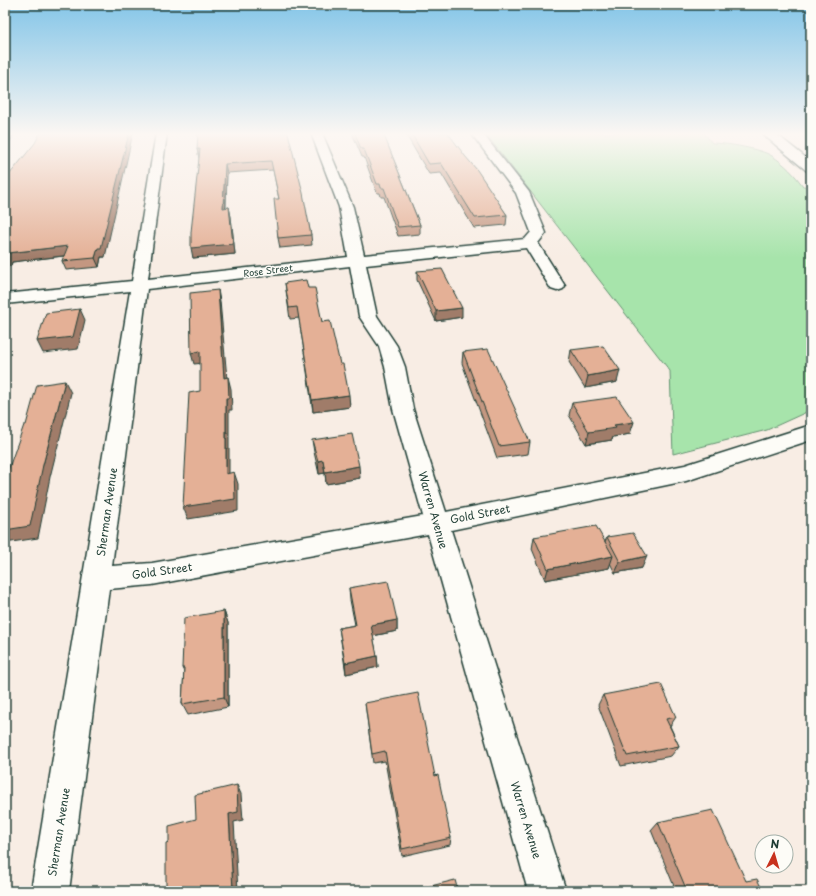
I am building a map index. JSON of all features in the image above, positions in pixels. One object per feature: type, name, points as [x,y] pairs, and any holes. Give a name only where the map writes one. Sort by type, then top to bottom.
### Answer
[{"type":"street","name":"Sherman Avenue","points":[[50,891],[97,579],[155,175]]},
{"type":"street","name":"Warren Avenue","points":[[333,175],[346,207],[368,316],[388,346],[395,367],[403,409],[547,891]]},
{"type":"street","points":[[509,175],[522,192],[539,234],[530,243],[557,286]]},
{"type":"street","name":"Rose Street","points":[[5,299],[356,260],[530,243]]},
{"type":"street","name":"Gold Street","points":[[97,579],[152,574],[437,523],[686,473],[811,432]]},
{"type":"green space","points":[[518,175],[794,175],[803,186],[811,187],[811,410],[767,430],[673,454],[670,371]]},
{"type":"building","points":[[9,175],[119,175],[101,248],[98,248],[95,258],[62,261],[68,246],[8,253],[5,257],[5,180]]},
{"type":"building","points":[[197,175],[225,175],[223,208],[229,207],[233,244],[191,248],[191,232]]},
{"type":"building","points":[[274,175],[298,175],[311,235],[278,238],[274,199],[279,199]]},
{"type":"building","points":[[374,175],[400,175],[420,225],[398,227],[384,188],[381,188],[380,184],[377,184]]},
{"type":"building","points":[[448,175],[480,175],[507,215],[475,218]]},
{"type":"building","points":[[442,269],[462,308],[436,311],[417,271]]},
{"type":"building","points":[[306,280],[308,288],[315,288],[322,322],[330,321],[340,364],[343,364],[349,395],[312,400],[297,307],[289,308],[285,283]]},
{"type":"building","points":[[218,290],[224,378],[228,377],[229,398],[226,398],[226,474],[234,472],[235,499],[183,507],[189,393],[200,391],[200,351],[191,353],[190,293]]},
{"type":"building","points":[[80,309],[73,337],[37,341],[46,313]]},
{"type":"building","points":[[603,346],[620,370],[588,376],[571,350]]},
{"type":"building","points":[[488,349],[530,442],[499,446],[463,352]]},
{"type":"building","points":[[65,381],[43,465],[30,526],[5,530],[5,479],[24,425],[26,425],[37,385]]},
{"type":"building","points":[[617,397],[634,422],[614,425],[616,428],[589,432],[572,403]]},
{"type":"building","points":[[352,434],[359,466],[325,472],[323,460],[318,461],[312,440]]},
{"type":"building","points":[[596,526],[613,556],[548,569],[534,537]]},
{"type":"building","points":[[633,533],[647,556],[620,562],[607,537]]},
{"type":"building","points":[[388,581],[397,620],[371,625],[377,656],[345,663],[339,628],[356,625],[349,588]]},
{"type":"building","points":[[224,611],[224,697],[182,704],[184,618]]},
{"type":"building","points":[[661,684],[676,717],[666,719],[679,746],[627,756],[603,695]]},
{"type":"building","points":[[418,693],[435,776],[438,775],[451,838],[402,849],[385,751],[372,754],[365,703]]},
{"type":"building","points":[[237,785],[238,812],[229,814],[233,891],[166,891],[166,843],[169,842],[169,826],[196,819],[195,795]]},
{"type":"building","points":[[713,810],[746,881],[757,879],[763,891],[687,891],[658,822]]},
{"type":"building","points":[[455,880],[458,891],[411,891]]}]
